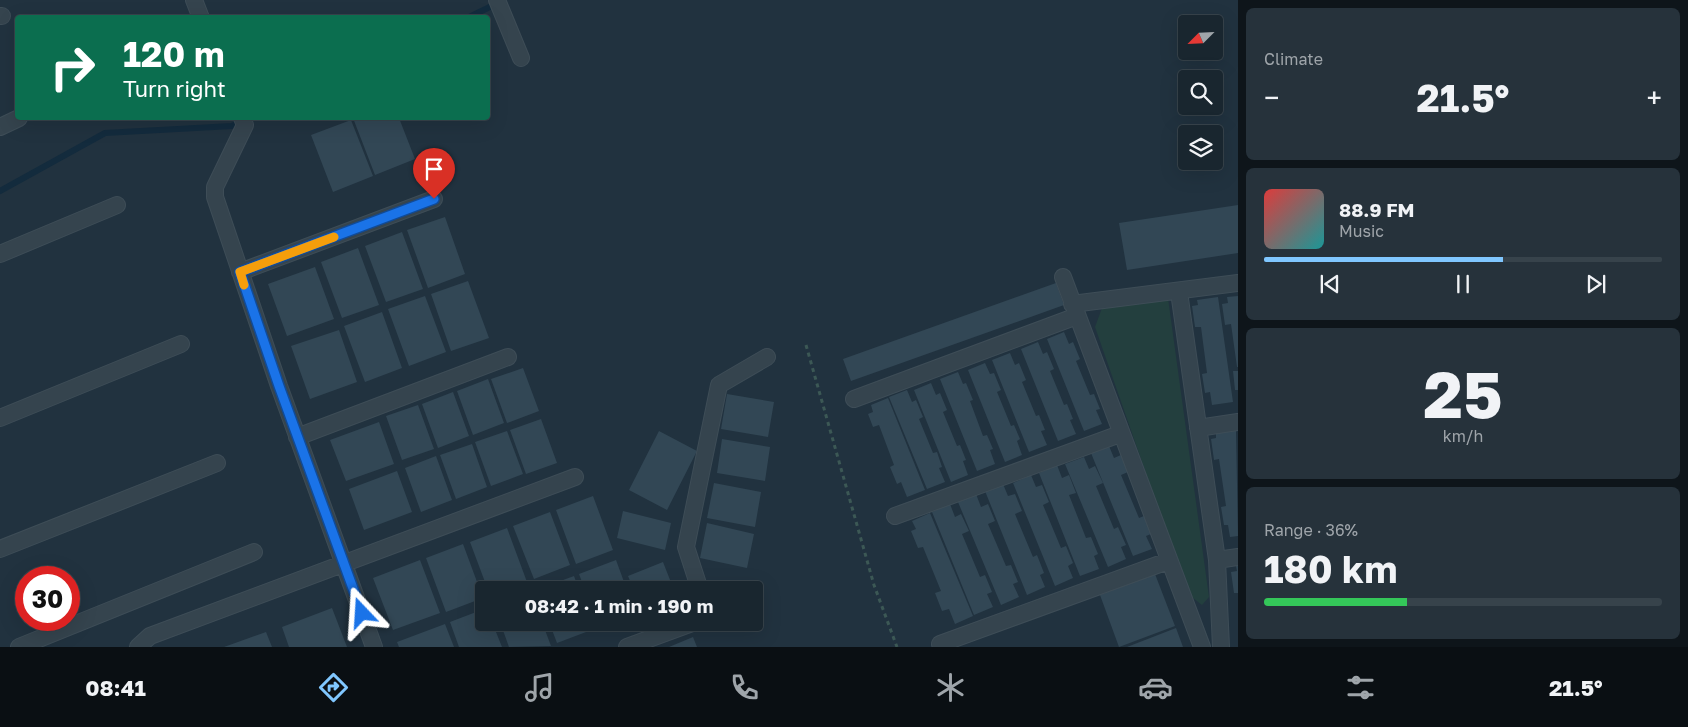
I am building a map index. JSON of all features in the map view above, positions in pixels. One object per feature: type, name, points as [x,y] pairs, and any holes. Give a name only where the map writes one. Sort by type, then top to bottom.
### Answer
[{"type":"street","points":[[194,0],[200,15]]},
{"type":"street","points":[[500,6],[521,58]]},
{"type":"street","points":[[0,127],[15,120]]},
{"type":"street","points":[[243,120],[245,125],[214,192],[297,437],[374,647]]},
{"type":"street","points":[[240,272],[434,199]]},
{"type":"street","points":[[0,254],[117,205]]},
{"type":"street","points":[[1063,277],[1120,434],[1202,647]]},
{"type":"street","points":[[854,399],[1074,310],[1238,283]]},
{"type":"street","points":[[1179,292],[1217,560],[1221,647]]},
{"type":"street","points":[[0,418],[181,344]]},
{"type":"street","points":[[297,437],[508,357]]},
{"type":"street","points":[[697,581],[686,547],[719,385],[767,357]]},
{"type":"street","points":[[1198,428],[1238,422]]},
{"type":"street","points":[[895,516],[1120,434]]},
{"type":"street","points":[[0,549],[217,463]]},
{"type":"street","points":[[138,647],[150,636],[343,562],[575,477]]},
{"type":"street","points":[[20,647],[254,552]]},
{"type":"street","points":[[1217,560],[1238,557]]},
{"type":"street","points":[[940,644],[1168,561]]},
{"type":"street","points":[[627,647],[671,631]]},
{"type":"path","points":[[806,345],[874,586],[897,647]]},
{"type":"green space","points":[[1168,298],[1209,597],[1202,605],[1188,594],[1095,327],[1102,308]]},
{"type":"building","points":[[351,120],[373,176],[333,192],[311,135]]},
{"type":"building","points":[[354,120],[400,120],[415,159],[375,175]]},
{"type":"building","points":[[1238,205],[1238,253],[1127,270],[1119,223]]},
{"type":"building","points":[[445,217],[465,274],[428,288],[407,230]]},
{"type":"building","points":[[402,232],[423,289],[386,302],[365,246]]},
{"type":"building","points":[[358,248],[379,305],[342,318],[321,262]]},
{"type":"building","points":[[315,267],[334,319],[287,336],[268,284]]},
{"type":"building","points":[[468,281],[489,338],[451,351],[431,294]]},
{"type":"building","points":[[1056,283],[1064,305],[851,381],[843,359]]},
{"type":"building","points":[[425,296],[446,352],[409,366],[388,309]]},
{"type":"building","points":[[1238,296],[1237,367],[1231,324],[1225,325],[1222,304],[1228,303],[1227,297]]},
{"type":"building","points":[[1218,297],[1233,402],[1212,405],[1210,392],[1205,393],[1202,374],[1207,373],[1201,327],[1195,327],[1192,306],[1198,305],[1197,300]]},
{"type":"building","points":[[382,312],[402,368],[365,382],[344,326]]},
{"type":"building","points":[[339,330],[357,382],[310,399],[291,346]]},
{"type":"building","points":[[1064,332],[1069,344],[1073,342],[1080,359],[1076,361],[1090,395],[1094,394],[1100,409],[1096,410],[1102,424],[1084,431],[1047,339]]},
{"type":"building","points":[[1038,342],[1043,354],[1047,352],[1054,369],[1050,371],[1064,405],[1067,404],[1073,419],[1070,420],[1076,434],[1058,441],[1021,349]]},
{"type":"building","points":[[1010,353],[1015,365],[1019,363],[1026,380],[1022,382],[1036,416],[1039,415],[1045,430],[1041,431],[1047,445],[1029,452],[992,360]]},
{"type":"building","points":[[985,363],[990,374],[994,373],[1001,390],[997,392],[1011,426],[1014,425],[1020,439],[1017,441],[1022,455],[1005,462],[968,370]]},
{"type":"building","points":[[523,368],[539,411],[507,423],[491,379]]},
{"type":"building","points":[[1233,371],[1238,371],[1238,390],[1235,390]]},
{"type":"building","points":[[958,372],[963,384],[966,383],[973,400],[970,401],[983,436],[987,435],[993,449],[990,450],[995,464],[977,471],[940,379]]},
{"type":"building","points":[[488,379],[504,423],[473,435],[457,391]]},
{"type":"building","points":[[931,383],[936,395],[940,393],[947,410],[943,412],[957,446],[960,445],[966,460],[963,461],[968,475],[951,482],[914,390]]},
{"type":"building","points":[[907,390],[912,402],[916,400],[923,417],[919,419],[933,453],[937,452],[942,467],[939,468],[945,482],[927,489],[889,397]]},
{"type":"building","points":[[453,392],[469,436],[438,448],[422,404]]},
{"type":"building","points":[[727,394],[774,402],[768,437],[721,429]]},
{"type":"building","points":[[888,398],[925,490],[907,497],[901,482],[897,484],[890,467],[894,465],[879,425],[873,427],[868,414],[873,412],[871,405]]},
{"type":"building","points":[[418,405],[434,449],[402,460],[386,416]]},
{"type":"building","points":[[541,419],[557,463],[526,474],[510,430]]},
{"type":"building","points":[[379,422],[394,464],[346,481],[330,440]]},
{"type":"building","points":[[1236,430],[1238,536],[1230,537],[1228,525],[1224,525],[1221,507],[1226,506],[1219,459],[1214,460],[1211,439],[1216,438],[1216,433]]},
{"type":"building","points":[[507,431],[523,474],[491,486],[475,442]]},
{"type":"building","points":[[659,431],[697,451],[667,510],[629,490]]},
{"type":"building","points":[[722,439],[770,447],[765,481],[717,473]]},
{"type":"building","points":[[472,444],[487,487],[456,499],[440,455]]},
{"type":"building","points":[[1109,446],[1114,458],[1121,455],[1128,472],[1121,475],[1139,518],[1144,516],[1151,534],[1146,536],[1152,549],[1133,556],[1091,453]]},
{"type":"building","points":[[436,456],[452,500],[421,512],[405,468]]},
{"type":"building","points":[[1084,457],[1089,469],[1095,466],[1103,483],[1096,486],[1114,529],[1118,527],[1126,545],[1121,547],[1126,559],[1108,567],[1065,464]]},
{"type":"building","points":[[1057,465],[1062,478],[1069,475],[1076,493],[1069,495],[1086,538],[1091,537],[1098,554],[1094,556],[1099,569],[1080,576],[1039,473]]},
{"type":"building","points":[[397,471],[412,512],[364,530],[349,489]]},
{"type":"building","points":[[1031,475],[1036,487],[1042,485],[1049,502],[1043,505],[1061,548],[1066,546],[1073,563],[1068,566],[1073,578],[1055,586],[1013,483]]},
{"type":"building","points":[[714,483],[761,492],[755,527],[707,518]]},
{"type":"building","points":[[1003,484],[1008,496],[1015,494],[1022,511],[1015,514],[1033,557],[1037,555],[1044,573],[1040,575],[1045,587],[1027,595],[985,491]]},
{"type":"building","points":[[976,494],[981,507],[988,504],[995,521],[988,524],[1006,566],[1011,565],[1018,582],[1013,584],[1019,597],[1001,605],[958,502]]},
{"type":"building","points":[[593,496],[613,550],[576,564],[556,510]]},
{"type":"building","points":[[950,504],[955,517],[961,514],[969,531],[962,534],[980,577],[985,575],[992,592],[987,594],[993,607],[974,615],[932,512]]},
{"type":"building","points":[[623,511],[671,523],[665,550],[617,538]]},
{"type":"building","points":[[550,512],[570,565],[534,579],[513,526]]},
{"type":"building","points":[[930,513],[973,616],[955,624],[949,609],[942,611],[935,593],[941,591],[923,547],[918,548],[911,531],[916,529],[912,521]]},
{"type":"building","points":[[707,523],[754,534],[747,568],[700,558]]},
{"type":"building","points":[[507,528],[527,581],[485,581],[470,542]]},
{"type":"building","points":[[463,544],[477,581],[475,581],[475,601],[446,612],[426,558]]},
{"type":"building","points":[[420,560],[440,613],[393,630],[373,578]]},
{"type":"building","points":[[616,560],[624,581],[582,581],[579,574]]},
{"type":"building","points":[[663,562],[670,581],[630,581],[628,576]]},
{"type":"building","points":[[1238,565],[1238,593],[1234,593],[1231,572],[1237,571],[1236,566]]},
{"type":"building","points":[[1155,574],[1175,626],[1119,647],[1100,595]]},
{"type":"building","points":[[574,576],[576,581],[560,581]]},
{"type":"building","points":[[332,608],[347,647],[289,647],[282,627]]},
{"type":"building","points":[[475,612],[475,631],[496,631],[502,647],[459,647],[450,622]]},
{"type":"building","points":[[445,624],[454,647],[399,647],[397,642]]},
{"type":"building","points":[[1176,628],[1183,647],[1127,647]]},
{"type":"building","points":[[503,631],[545,631],[551,646],[509,647]]},
{"type":"building","points":[[552,631],[589,631],[557,643]]},
{"type":"building","points":[[266,632],[272,647],[224,647]]},
{"type":"building","points":[[693,637],[697,647],[669,647]]},
{"type":"waterway","points":[[473,15],[498,3]]},
{"type":"waterway","points":[[0,191],[105,133],[232,126],[242,121]]},
{"type":"slow traffic","points":[[244,285],[240,272],[334,237]]},
{"type":"route","points":[[362,613],[279,386],[240,272],[434,199]]}]
